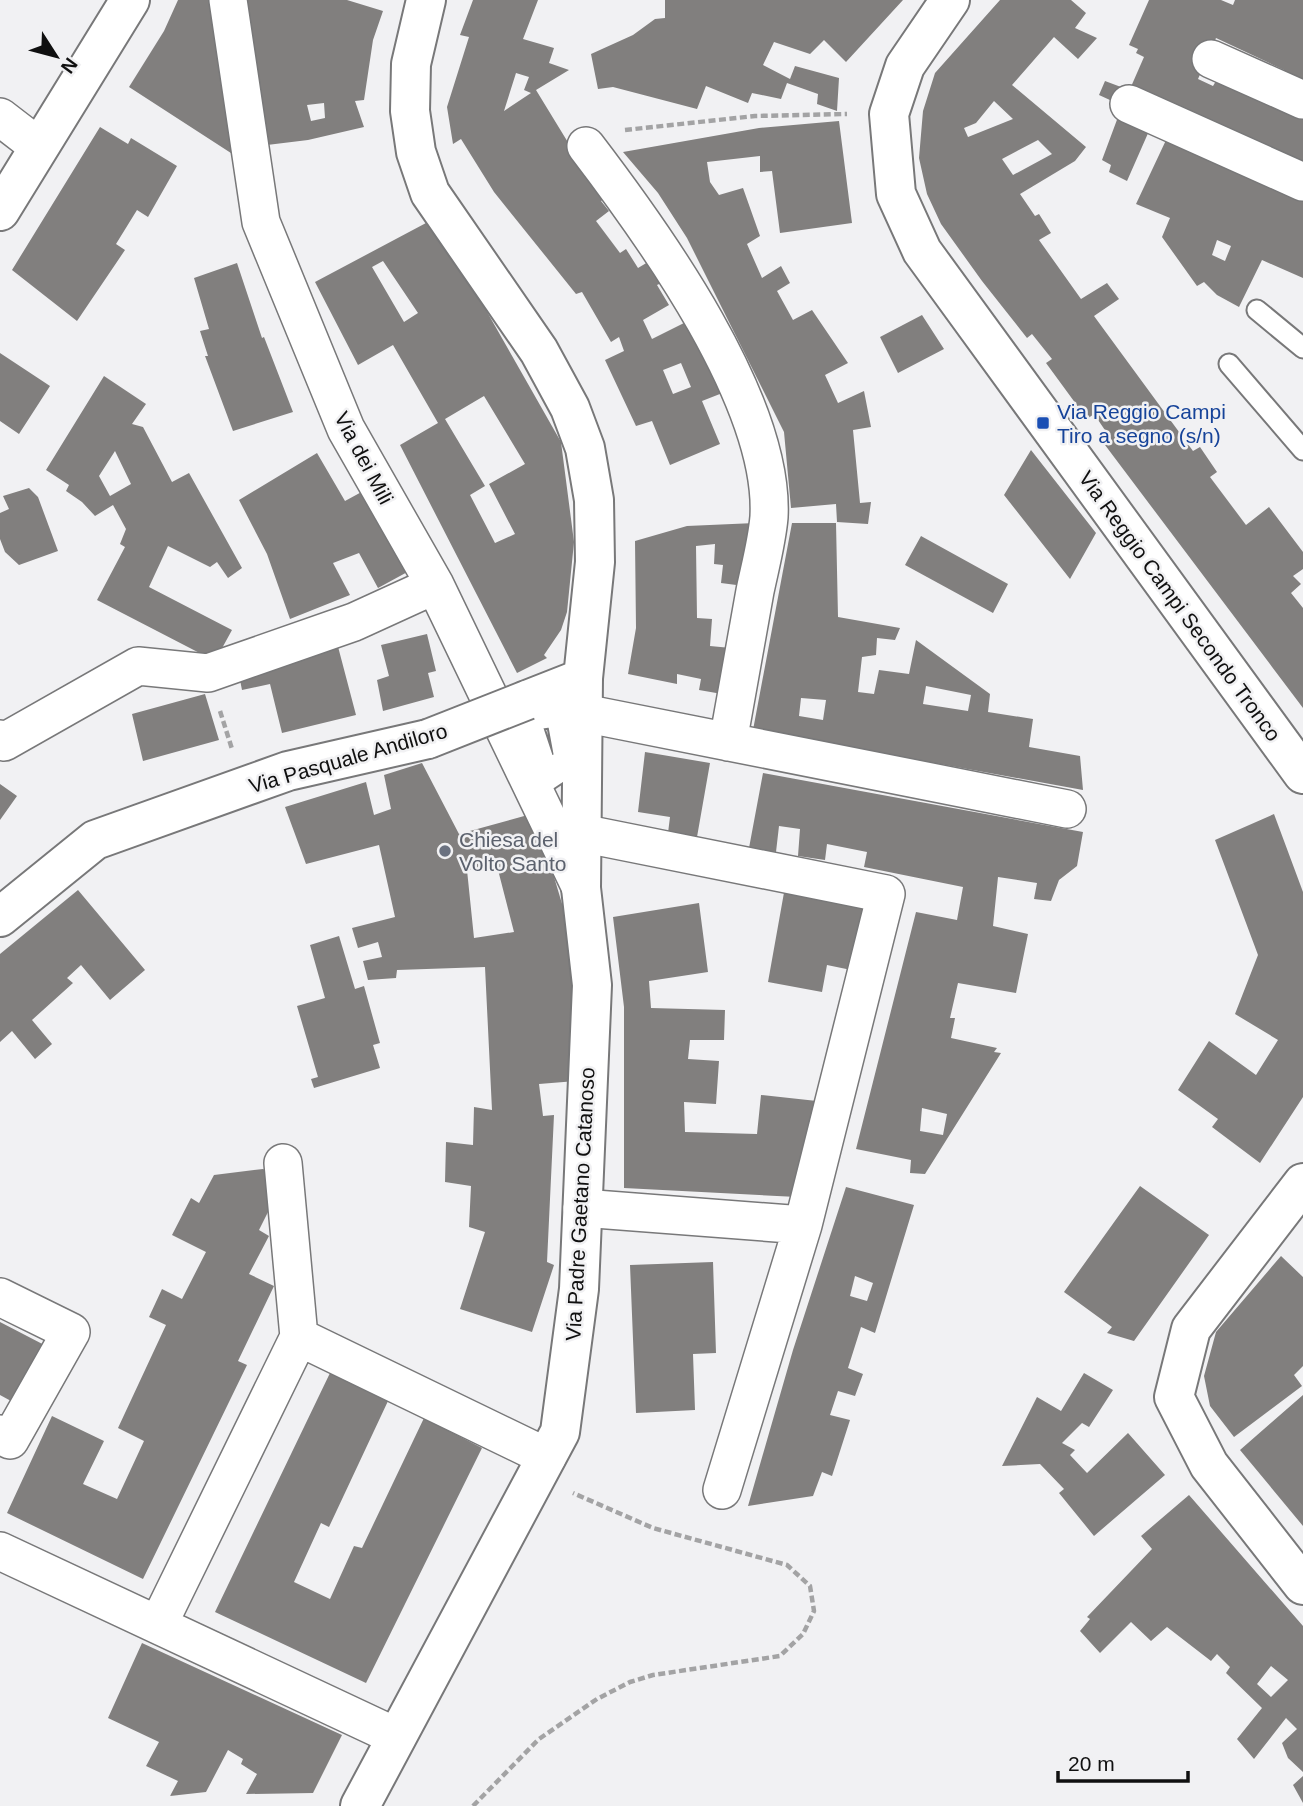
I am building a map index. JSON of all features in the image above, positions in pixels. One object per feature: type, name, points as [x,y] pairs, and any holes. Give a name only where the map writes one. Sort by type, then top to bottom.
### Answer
[{"type":"street","points":[[0,211],[130,0]]},
{"type":"street","name":"Via dei Mili","points":[[228,0],[261,222],[346,429],[435,585],[581,888]]},
{"type":"street","points":[[426,0],[411,64],[410,111],[416,152],[430,193],[539,351],[570,408],[585,448],[594,500],[595,562],[563,701],[728,742],[1067,809]]},
{"type":"street","name":"Via Reggio Campi Secondo Tronco","points":[[950,0],[905,66],[889,114],[896,194],[922,251],[1303,774]]},
{"type":"street","points":[[1211,59],[1303,100]]},
{"type":"street","points":[[1129,104],[1303,181]]},
{"type":"street","points":[[0,117],[39,147]]},
{"type":"street","points":[[586,146],[648,227],[696,305],[732,377],[759,446],[769,517],[728,742]]},
{"type":"street","points":[[0,739],[4,742],[138,666],[208,673],[354,622],[435,585]]},
{"type":"street","name":"Via Pasquale Andiloro","points":[[0,918],[95,840],[288,771],[428,739],[563,701]]},
{"type":"street","name":"Via Padre Gaetano Catanoso","points":[[360,1806],[560,1432],[579,1289],[592,985],[581,888],[581,833],[563,701]]},
{"type":"street","points":[[581,833],[886,894],[803,1225],[722,1490]]},
{"type":"street","points":[[159,1625],[299,1337],[283,1163]]},
{"type":"street","points":[[1303,1183],[1191,1329],[1174,1397],[1209,1465],[1303,1585]]},
{"type":"street","points":[[582,1208],[803,1225]]},
{"type":"street","points":[[0,1297],[71,1332],[10,1440],[0,1434]]},
{"type":"street","points":[[299,1337],[542,1467]]},
{"type":"street","points":[[0,1551],[397,1737]]},
{"type":"lane","points":[[1257,310],[1303,348]]},
{"type":"lane","points":[[1229,364],[1303,450]]},
{"type":"path","points":[[586,146],[620,130],[755,116],[843,114]]},
{"type":"path","points":[[208,673],[246,786]]},
{"type":"path","points":[[473,1806],[539,1740],[597,1699],[653,1675],[780,1656],[803,1634],[814,1611],[810,1586],[787,1566],[653,1528],[542,1467]]},
{"type":"building","points":[[178,0],[214,0],[234,155],[129,87],[164,31]]},
{"type":"building","points":[[241,0],[347,0],[383,11],[373,40],[364,100],[355,101],[364,127],[308,140],[267,145]],"holes":[[[324,103],[325,118],[311,121],[307,105]]]},
{"type":"building","points":[[473,0],[538,0],[523,39],[554,48],[549,63],[569,70],[536,90],[569,144],[608,196],[601,201],[609,211],[596,221],[620,253],[626,249],[638,268],[653,259],[668,280],[657,285],[669,305],[643,320],[652,339],[690,320],[725,392],[702,401],[720,444],[670,465],[652,421],[636,426],[605,360],[624,351],[619,337],[611,342],[582,292],[576,294],[494,192],[461,139],[453,144],[447,107],[469,37],[460,35]],"holes":[[[516,73],[529,77],[524,90],[531,93],[504,111]],[[681,363],[691,387],[673,394],[663,370]]]},
{"type":"building","points":[[665,0],[903,0],[846,62],[824,40],[810,54],[774,42],[763,65],[790,79],[795,66],[839,78],[837,111],[817,104],[818,94],[787,83],[781,99],[752,93],[748,103],[706,86],[697,109],[613,87],[598,89],[591,54],[633,35],[655,19],[665,18]]},
{"type":"building","points":[[1000,0],[1071,0],[1086,13],[1075,28],[1097,38],[1078,59],[1054,37],[1012,85],[1086,147],[1075,161],[1020,194],[1035,216],[1039,214],[1051,233],[1039,240],[1081,299],[1107,283],[1119,299],[1094,316],[1193,451],[1200,447],[1217,472],[1210,477],[1246,525],[1269,507],[1303,552],[1303,569],[1293,576],[1301,584],[1291,593],[1303,608],[1303,708],[1105,445],[1111,439],[1094,414],[1087,419],[1046,363],[1052,359],[1032,334],[1027,338],[941,224],[927,194],[919,158],[923,111],[935,73]],"holes":[[[994,101],[1013,119],[968,137],[964,128],[976,123]],[[1038,140],[1052,154],[1013,175],[1002,159]]]},
{"type":"building","points":[[1149,0],[1221,0],[1233,5],[1235,0],[1303,0],[1303,92],[1279,82],[1284,70],[1216,38],[1198,79],[1213,86],[1216,81],[1303,120],[1303,165],[1130,89],[1144,57],[1136,53],[1138,49],[1129,45]]},
{"type":"building","points":[[1105,81],[1129,90],[1123,106],[1099,95]]},
{"type":"building","points":[[1118,117],[1149,131],[1127,181],[1109,172],[1111,165],[1102,160]]},
{"type":"building","points":[[839,121],[852,223],[780,233],[772,171],[760,172],[760,156],[707,162],[710,182],[719,195],[743,188],[760,236],[747,244],[762,278],[781,266],[790,283],[777,291],[793,320],[812,310],[848,363],[825,375],[838,403],[864,391],[871,427],[853,430],[860,503],[871,502],[868,524],[837,522],[836,504],[791,508],[784,432],[687,238],[658,193],[623,152],[759,128]]},
{"type":"building","points":[[100,127],[128,144],[131,138],[177,166],[148,217],[137,210],[116,244],[125,250],[77,321],[12,270]]},
{"type":"building","points":[[1167,138],[1303,201],[1303,278],[1262,260],[1239,307],[1217,295],[1204,282],[1197,286],[1162,237],[1170,218],[1136,204]],"holes":[[[1217,240],[1231,246],[1225,261],[1212,255]]]},
{"type":"building","points":[[426,223],[478,296],[561,442],[574,542],[567,612],[561,630],[544,655],[547,658],[517,673],[400,445],[438,423],[393,345],[358,365],[315,282]],"holes":[[[383,261],[418,313],[404,322],[372,267]],[[484,396],[525,464],[489,484],[515,534],[495,543],[470,495],[485,486],[445,419]]]},
{"type":"building","points":[[237,263],[262,338],[264,337],[293,412],[233,431],[205,356],[208,356],[200,331],[209,329],[194,278]]},
{"type":"building","points":[[922,315],[944,349],[898,373],[880,337]]},
{"type":"building","points":[[0,353],[50,386],[19,434],[0,421]]},
{"type":"building","points":[[104,376],[146,404],[132,424],[143,427],[172,482],[189,473],[242,568],[228,578],[217,562],[210,567],[168,546],[149,587],[232,630],[215,661],[97,600],[125,547],[120,544],[126,529],[113,505],[95,516],[82,502],[66,491],[69,485],[46,470]],"holes":[[[115,451],[131,484],[110,496],[99,476]]]},
{"type":"building","points":[[1031,450],[1096,533],[1070,579],[1004,495]]},
{"type":"building","points":[[317,453],[345,501],[367,489],[411,570],[378,588],[359,553],[333,563],[350,595],[290,619],[267,554],[239,500]]},
{"type":"building","points":[[29,488],[38,497],[58,551],[19,565],[5,552],[0,539],[0,513],[9,509],[3,496]]},
{"type":"building","points":[[755,523],[744,586],[721,583],[723,565],[714,564],[715,544],[696,546],[697,618],[712,619],[710,646],[731,648],[722,694],[699,690],[701,679],[677,674],[677,684],[628,674],[636,628],[635,541],[687,526]]},
{"type":"building","points":[[792,523],[836,523],[838,617],[900,628],[895,640],[877,638],[876,655],[862,657],[858,692],[874,694],[879,670],[909,674],[916,640],[990,694],[988,712],[1033,719],[1029,747],[1080,756],[1083,790],[753,730]],"holes":[[[926,686],[971,695],[968,711],[923,704]],[[801,698],[826,700],[823,720],[799,716]]]},
{"type":"building","points":[[921,536],[1008,584],[993,613],[905,565]]},
{"type":"building","points":[[427,634],[436,671],[428,673],[434,697],[383,711],[377,680],[389,676],[381,645]]},
{"type":"building","points":[[336,639],[356,715],[282,733],[270,684],[242,690],[239,675]]},
{"type":"building","points":[[205,694],[219,740],[143,761],[132,714]]},
{"type":"building","points":[[645,752],[710,763],[697,837],[668,833],[670,817],[638,812]]},
{"type":"building","points":[[422,763],[459,834],[535,813],[571,934],[576,1081],[539,1084],[543,1116],[554,1115],[547,1262],[554,1265],[532,1332],[460,1309],[485,1232],[469,1227],[471,1186],[445,1182],[446,1142],[473,1145],[474,1107],[492,1110],[485,967],[397,970],[396,978],[368,980],[363,961],[382,957],[378,942],[358,948],[352,928],[395,917],[379,845],[306,864],[285,807],[366,782],[374,815],[391,809],[384,775]],"holes":[[[497,866],[514,932],[474,938],[467,870]]]},
{"type":"building","points":[[763,773],[1083,832],[1077,866],[1059,880],[1051,901],[1034,899],[1037,883],[998,877],[993,926],[1028,934],[1016,993],[958,983],[950,1018],[955,1018],[951,1038],[997,1048],[994,1052],[1001,1053],[925,1174],[910,1173],[911,1160],[856,1149],[916,912],[957,920],[963,887],[864,867],[867,852],[827,844],[825,860],[798,856],[800,829],[779,826],[776,852],[749,848]],"holes":[[[922,1108],[947,1114],[943,1135],[920,1131]]]},
{"type":"building","points":[[0,784],[17,796],[0,820]]},
{"type":"building","points":[[1274,814],[1303,892],[1303,1097],[1260,1163],[1212,1127],[1218,1119],[1178,1090],[1209,1041],[1256,1075],[1278,1040],[1235,1014],[1258,955],[1215,840]]},
{"type":"building","points":[[785,887],[869,901],[856,971],[827,965],[822,992],[768,982]]},
{"type":"building","points":[[78,890],[145,970],[110,1000],[81,965],[67,978],[73,983],[32,1020],[52,1044],[35,1059],[12,1031],[0,1042],[0,954]]},
{"type":"building","points":[[699,903],[708,972],[649,981],[651,1008],[725,1010],[724,1040],[690,1040],[688,1059],[719,1061],[716,1104],[684,1102],[685,1132],[757,1134],[761,1095],[826,1102],[797,1197],[624,1188],[624,1007],[613,917]]},
{"type":"building","points":[[339,936],[355,989],[364,986],[380,1043],[373,1045],[380,1068],[314,1088],[311,1079],[318,1077],[297,1006],[325,998],[310,945]]},
{"type":"building","points":[[263,1169],[269,1172],[271,1206],[259,1230],[269,1236],[249,1274],[274,1286],[238,1361],[247,1365],[143,1579],[7,1513],[52,1416],[104,1441],[83,1484],[117,1499],[144,1441],[118,1428],[166,1325],[149,1317],[162,1289],[182,1299],[206,1252],[172,1235],[191,1198],[199,1203],[214,1175]]},
{"type":"building","points":[[1140,1186],[1209,1235],[1134,1341],[1107,1333],[1112,1327],[1064,1292]]},
{"type":"building","points":[[846,1187],[914,1205],[875,1333],[861,1327],[848,1368],[863,1374],[855,1396],[838,1391],[830,1415],[850,1420],[832,1476],[822,1472],[813,1496],[748,1506],[793,1350]],"holes":[[[855,1276],[873,1283],[867,1301],[850,1296]]]},
{"type":"building","points":[[1281,1256],[1303,1277],[1303,1366],[1294,1375],[1302,1386],[1234,1437],[1210,1406],[1204,1376],[1216,1332]]},
{"type":"building","points":[[713,1262],[716,1353],[693,1354],[695,1410],[636,1413],[630,1265]]},
{"type":"building","points":[[0,1322],[52,1349],[22,1407],[0,1395]]},
{"type":"building","points":[[330,1373],[388,1401],[329,1527],[321,1523],[294,1582],[330,1599],[354,1546],[362,1548],[424,1418],[482,1448],[366,1683],[215,1612]]},
{"type":"building","points":[[1084,1373],[1113,1390],[1089,1427],[1082,1423],[1062,1443],[1075,1450],[1070,1455],[1087,1473],[1128,1433],[1165,1475],[1094,1536],[1059,1493],[1064,1489],[1040,1464],[1002,1466],[1037,1397],[1061,1411]]},
{"type":"building","points":[[1303,1395],[1303,1526],[1240,1450]]},
{"type":"building","points":[[1189,1495],[1303,1626],[1303,1772],[1288,1758],[1282,1743],[1297,1729],[1286,1718],[1254,1759],[1237,1739],[1262,1708],[1226,1673],[1230,1667],[1217,1654],[1211,1661],[1167,1627],[1151,1641],[1131,1622],[1100,1653],[1080,1631],[1090,1619],[1087,1617],[1152,1549],[1141,1536]],"holes":[[[1271,1666],[1288,1680],[1271,1697],[1257,1684]]]},
{"type":"building","points":[[142,1643],[342,1735],[313,1793],[246,1794],[257,1774],[241,1764],[243,1759],[228,1750],[206,1792],[170,1796],[178,1781],[146,1766],[159,1742],[108,1718]]},
{"type":"building","points":[[1303,1776],[1303,1803],[1293,1785]]},
{"type":"place","name":"Via Reggio Campi Tiro a segno (s/n)","points":[[1043,423]]},
{"type":"place","name":"Chiesa del Volto Santo","points":[[445,851]]}]
